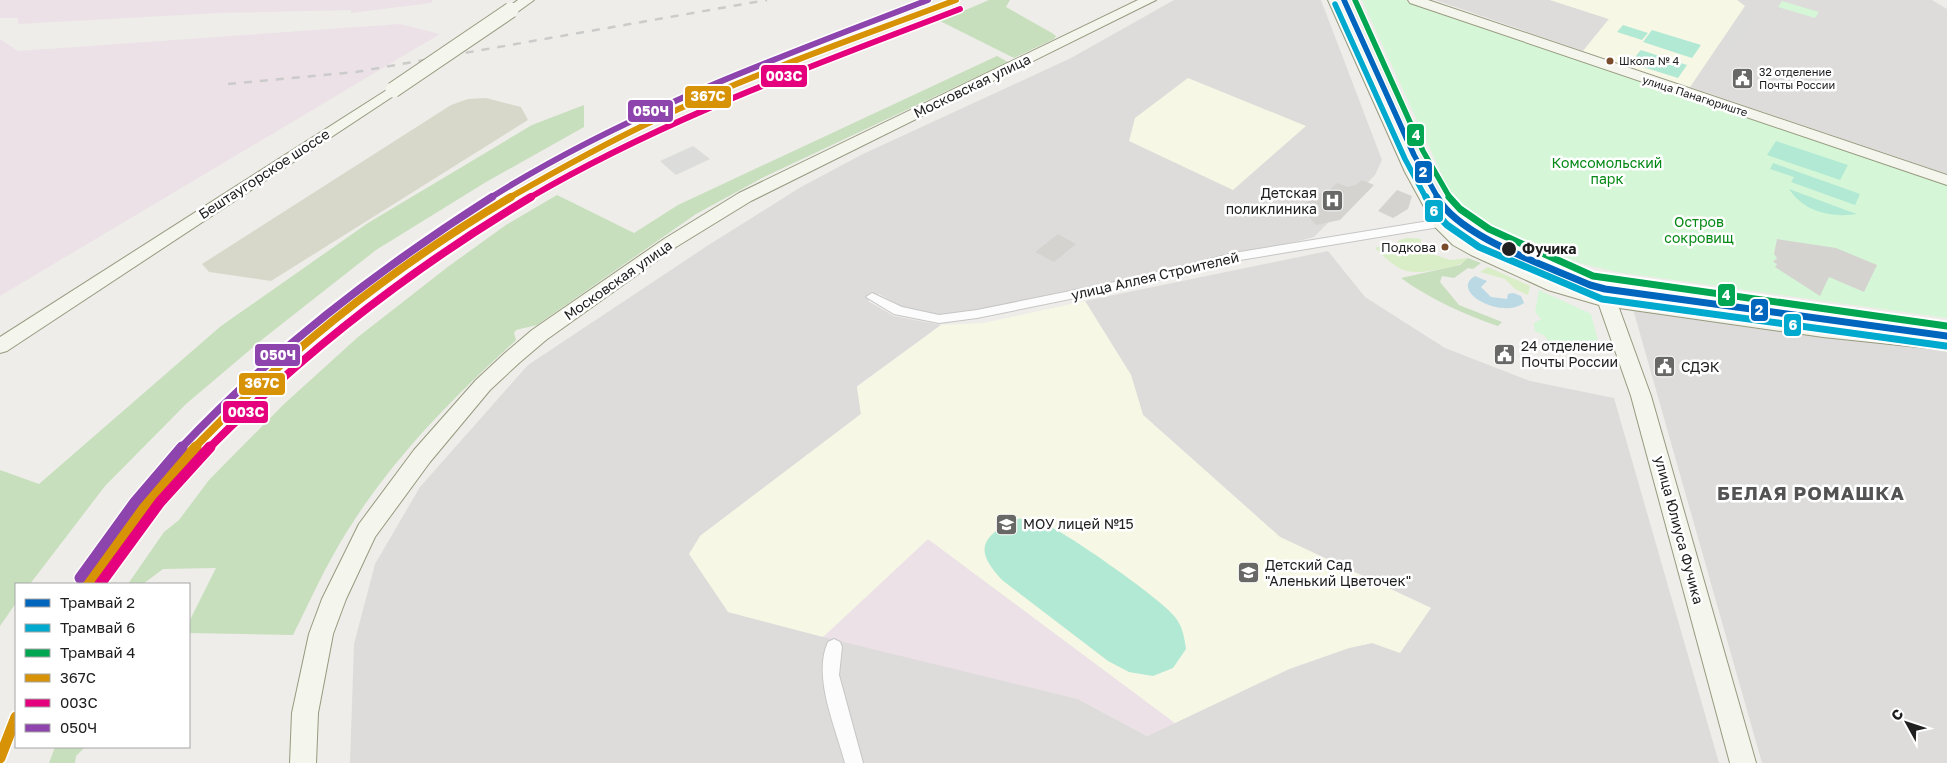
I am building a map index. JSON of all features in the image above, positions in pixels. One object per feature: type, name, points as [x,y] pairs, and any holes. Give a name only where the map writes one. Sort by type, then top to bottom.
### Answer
[{"type":"street","name":"Бештаугорское шоссе","points":[[0,346],[393,90],[527,0]]},
{"type":"street","name":"Московская улица","points":[[303,763],[304,713],[321,634],[334,599],[367,532],[422,456],[483,385],[512,358],[539,335],[670,243],[744,197],[1149,0]]},
{"type":"street","points":[[1335,0],[1413,172],[1441,223],[1459,241],[1476,251],[1554,286],[1587,297],[1823,330],[1947,343]]},
{"type":"street","name":"улица Панагюриште","points":[[1415,0],[1947,180]]},
{"type":"street","name":"улица Аллея Строителей","points":[[872,297],[899,311],[939,319],[977,314],[1134,282],[1234,257],[1441,223]]},
{"type":"street","name":"улица Юлиуса Фучика","points":[[1607,300],[1623,350],[1641,396],[1742,763]]},
{"type":"street","points":[[834,647],[830,675],[854,763]]},
{"type":"shaded area","points":[[0,0],[433,0],[431,3],[351,13],[351,10],[219,13],[18,24],[18,18],[0,18]]},
{"type":"shaded area","points":[[1174,0],[1321,0],[1382,160],[1375,175],[1314,237],[1234,257],[975,311],[939,315],[903,307],[879,294],[868,301],[894,316],[941,325],[857,386],[861,414],[700,536],[728,612],[1078,699],[1147,736],[1289,669],[1349,648],[1372,643],[1431,608],[1280,537],[1143,415],[1131,375],[1085,301],[1328,251],[1365,297],[1445,348],[1530,381],[1614,398],[1719,763],[350,763],[354,644],[375,564],[420,487],[528,365],[707,246],[801,187],[863,154],[1071,58]]},
{"type":"shaded area","points":[[1435,0],[1550,0],[1609,19],[1583,51]]},
{"type":"shaded area","points":[[1550,0],[1737,0],[1745,6],[1690,87],[1583,51],[1609,19]]},
{"type":"shaded area","points":[[1737,0],[1932,0],[1947,9],[1947,174],[1690,87],[1744,6]]},
{"type":"shaded area","points":[[1746,9],[1758,12],[1733,48],[1720,45]]},
{"type":"shaded area","points":[[400,24],[440,34],[0,296],[0,39],[18,51]]},
{"type":"shaded area","points":[[1188,78],[1306,126],[1233,190],[1129,141],[1135,118]]},
{"type":"shaded area","points":[[486,98],[521,107],[528,120],[271,281],[209,272],[202,264],[451,105],[468,99]]},
{"type":"shaded area","points":[[693,146],[710,159],[676,175],[660,161]]},
{"type":"shaded area","points":[[1085,301],[1131,375],[1143,415],[1280,537],[1431,608],[1400,653],[1372,643],[1349,648],[1289,669],[1175,723],[928,539],[823,637],[728,612],[689,554],[700,536],[861,414],[857,387],[941,325],[984,323]]},
{"type":"shaded area","points":[[1633,309],[1947,350],[1947,763],[1762,763]]},
{"type":"shaded area","points":[[928,539],[1175,723],[1147,736],[1078,699],[823,637]]},
{"type":"green space","points":[[989,0],[1010,0],[1006,7],[1056,36],[1054,39],[1014,58],[940,21]]},
{"type":"green space","name":"Комсомольский парк","points":[[1362,0],[1405,0],[1947,184],[1947,318],[1617,272],[1579,263],[1486,225],[1459,202],[1449,190]]},
{"type":"green space","points":[[1782,1],[1819,12],[1815,18],[1778,7]]},
{"type":"green space","points":[[1623,25],[1648,33],[1642,40],[1617,32]]},
{"type":"green space","points":[[1652,30],[1701,45],[1692,58],[1643,42]]},
{"type":"green space","points":[[1641,50],[1687,65],[1678,78],[1630,63]]},
{"type":"green space","points":[[997,56],[1008,62],[764,177],[696,214],[537,325],[516,330],[514,333],[516,340],[466,387],[422,433],[382,481],[339,545],[293,635],[190,633],[190,620],[216,568],[163,569],[144,583],[129,583],[164,532],[179,520],[209,480],[283,405],[358,337],[449,266],[506,225],[557,195],[634,233],[678,205]]},
{"type":"green space","points":[[584,105],[584,127],[486,182],[376,250],[264,338],[186,404],[105,486],[31,583],[15,583],[15,604],[0,626],[0,470],[39,484],[221,326],[368,223],[532,125]]},
{"type":"green space","points":[[1776,141],[1848,165],[1840,180],[1767,155]]},
{"type":"green space","points":[[1773,163],[1860,194],[1855,205],[1791,182],[1794,177],[1770,169]]},
{"type":"green space","points":[[1789,189],[1857,214],[1838,215],[1819,212],[1802,203]]},
{"type":"green space","points":[[1408,238],[1421,239],[1420,250],[1450,260],[1468,258],[1452,267],[1411,272],[1397,267],[1375,248],[1390,243],[1397,244],[1399,240]]},
{"type":"green space","points":[[1468,258],[1481,263],[1473,269],[1468,268],[1454,278],[1442,276],[1440,282],[1459,305],[1502,322],[1498,326],[1448,306],[1401,278],[1460,265]]},
{"type":"green space","points":[[1488,267],[1530,286],[1528,295],[1515,289],[1505,279],[1480,272]]},
{"type":"green space","points":[[1539,290],[1591,314],[1600,349],[1548,341],[1545,336],[1535,331],[1534,323],[1541,319],[1535,312]]},
{"type":"green space","points":[[1013,519],[1036,520],[1064,534],[1131,580],[1166,608],[1180,625],[1186,649],[1173,668],[1153,676],[1129,672],[1108,661],[1002,580],[987,561],[985,546],[988,539],[994,533]]},
{"type":"green space","points":[[55,748],[84,748],[76,756],[75,763],[49,763]]},
{"type":"water","points":[[1475,276],[1487,281],[1481,287],[1491,297],[1507,299],[1508,294],[1513,293],[1521,296],[1524,303],[1514,307],[1503,308],[1481,302],[1468,289],[1469,282]]},
{"type":"building","name":"Детская поликлиника","points":[[1362,180],[1374,185],[1340,220],[1316,225],[1301,208],[1317,192],[1324,195],[1337,183],[1348,187],[1356,185]]},
{"type":"building","points":[[1397,190],[1412,196],[1408,209],[1393,218],[1378,211]]},
{"type":"building","points":[[1058,234],[1076,244],[1054,262],[1035,252]]},
{"type":"building","points":[[1777,239],[1836,248],[1877,265],[1864,292],[1829,277],[1820,296],[1775,267],[1777,264],[1773,262],[1777,258],[1774,254]]},
{"type":"railway","points":[[228,84],[356,72],[767,0]]},
{"type":"tram line","name":"2","points":[[1344,0],[1414,155],[1440,202],[1453,217],[1484,238],[1590,285],[1605,289],[1947,336]]},
{"type":"tram line","name":"4","points":[[1355,0],[1423,151],[1448,196],[1460,209],[1489,229],[1593,276],[1607,279],[1947,326]]},
{"type":"tram line","name":"6","points":[[1335,4],[1405,159],[1432,209],[1447,225],[1479,247],[1586,294],[1602,299],[1946,346]]},
{"type":"transit line","name":"050Ч","points":[[80,578],[145,489],[168,462],[225,403],[314,325],[404,255],[499,192],[599,136],[650,111],[753,67],[928,0]]},
{"type":"transit line","name":"367С","points":[[89,583],[161,485],[202,440],[231,412],[318,335],[363,299],[455,233],[552,173],[653,121],[765,73],[956,0]]},
{"type":"transit line","name":"003С","points":[[101,583],[169,491],[238,419],[325,342],[369,307],[460,242],[555,183],[655,131],[768,82],[960,9]]},
{"type":"transit line","name":"367С","points":[[0,758],[15,720]]},
{"type":"place","name":"Школа № 4","points":[[1610,61]]},
{"type":"place","name":"32 отделение Почты России","points":[[1743,78]]},
{"type":"place","name":"Детская поликлиника","points":[[1333,201]]},
{"type":"place","name":"Подкова","points":[[1445,247]]},
{"type":"place","name":"Фучика","points":[[1509,249]]},
{"type":"place","name":"24 отделение Почты России","points":[[1505,354]]},
{"type":"place","name":"СДЭК","points":[[1665,367]]},
{"type":"place","name":"МОУ лицей №15","points":[[1007,524]]},
{"type":"place","name":"Детский Сад \"Аленький Цветочек\"","points":[[1249,573]]},
{"type":"district","name":"БЕЛАЯ РОМАШКА","points":[[1811,493]]},
{"type":"park label","name":"Остров сокровищ","points":[[1699,230]]}]
